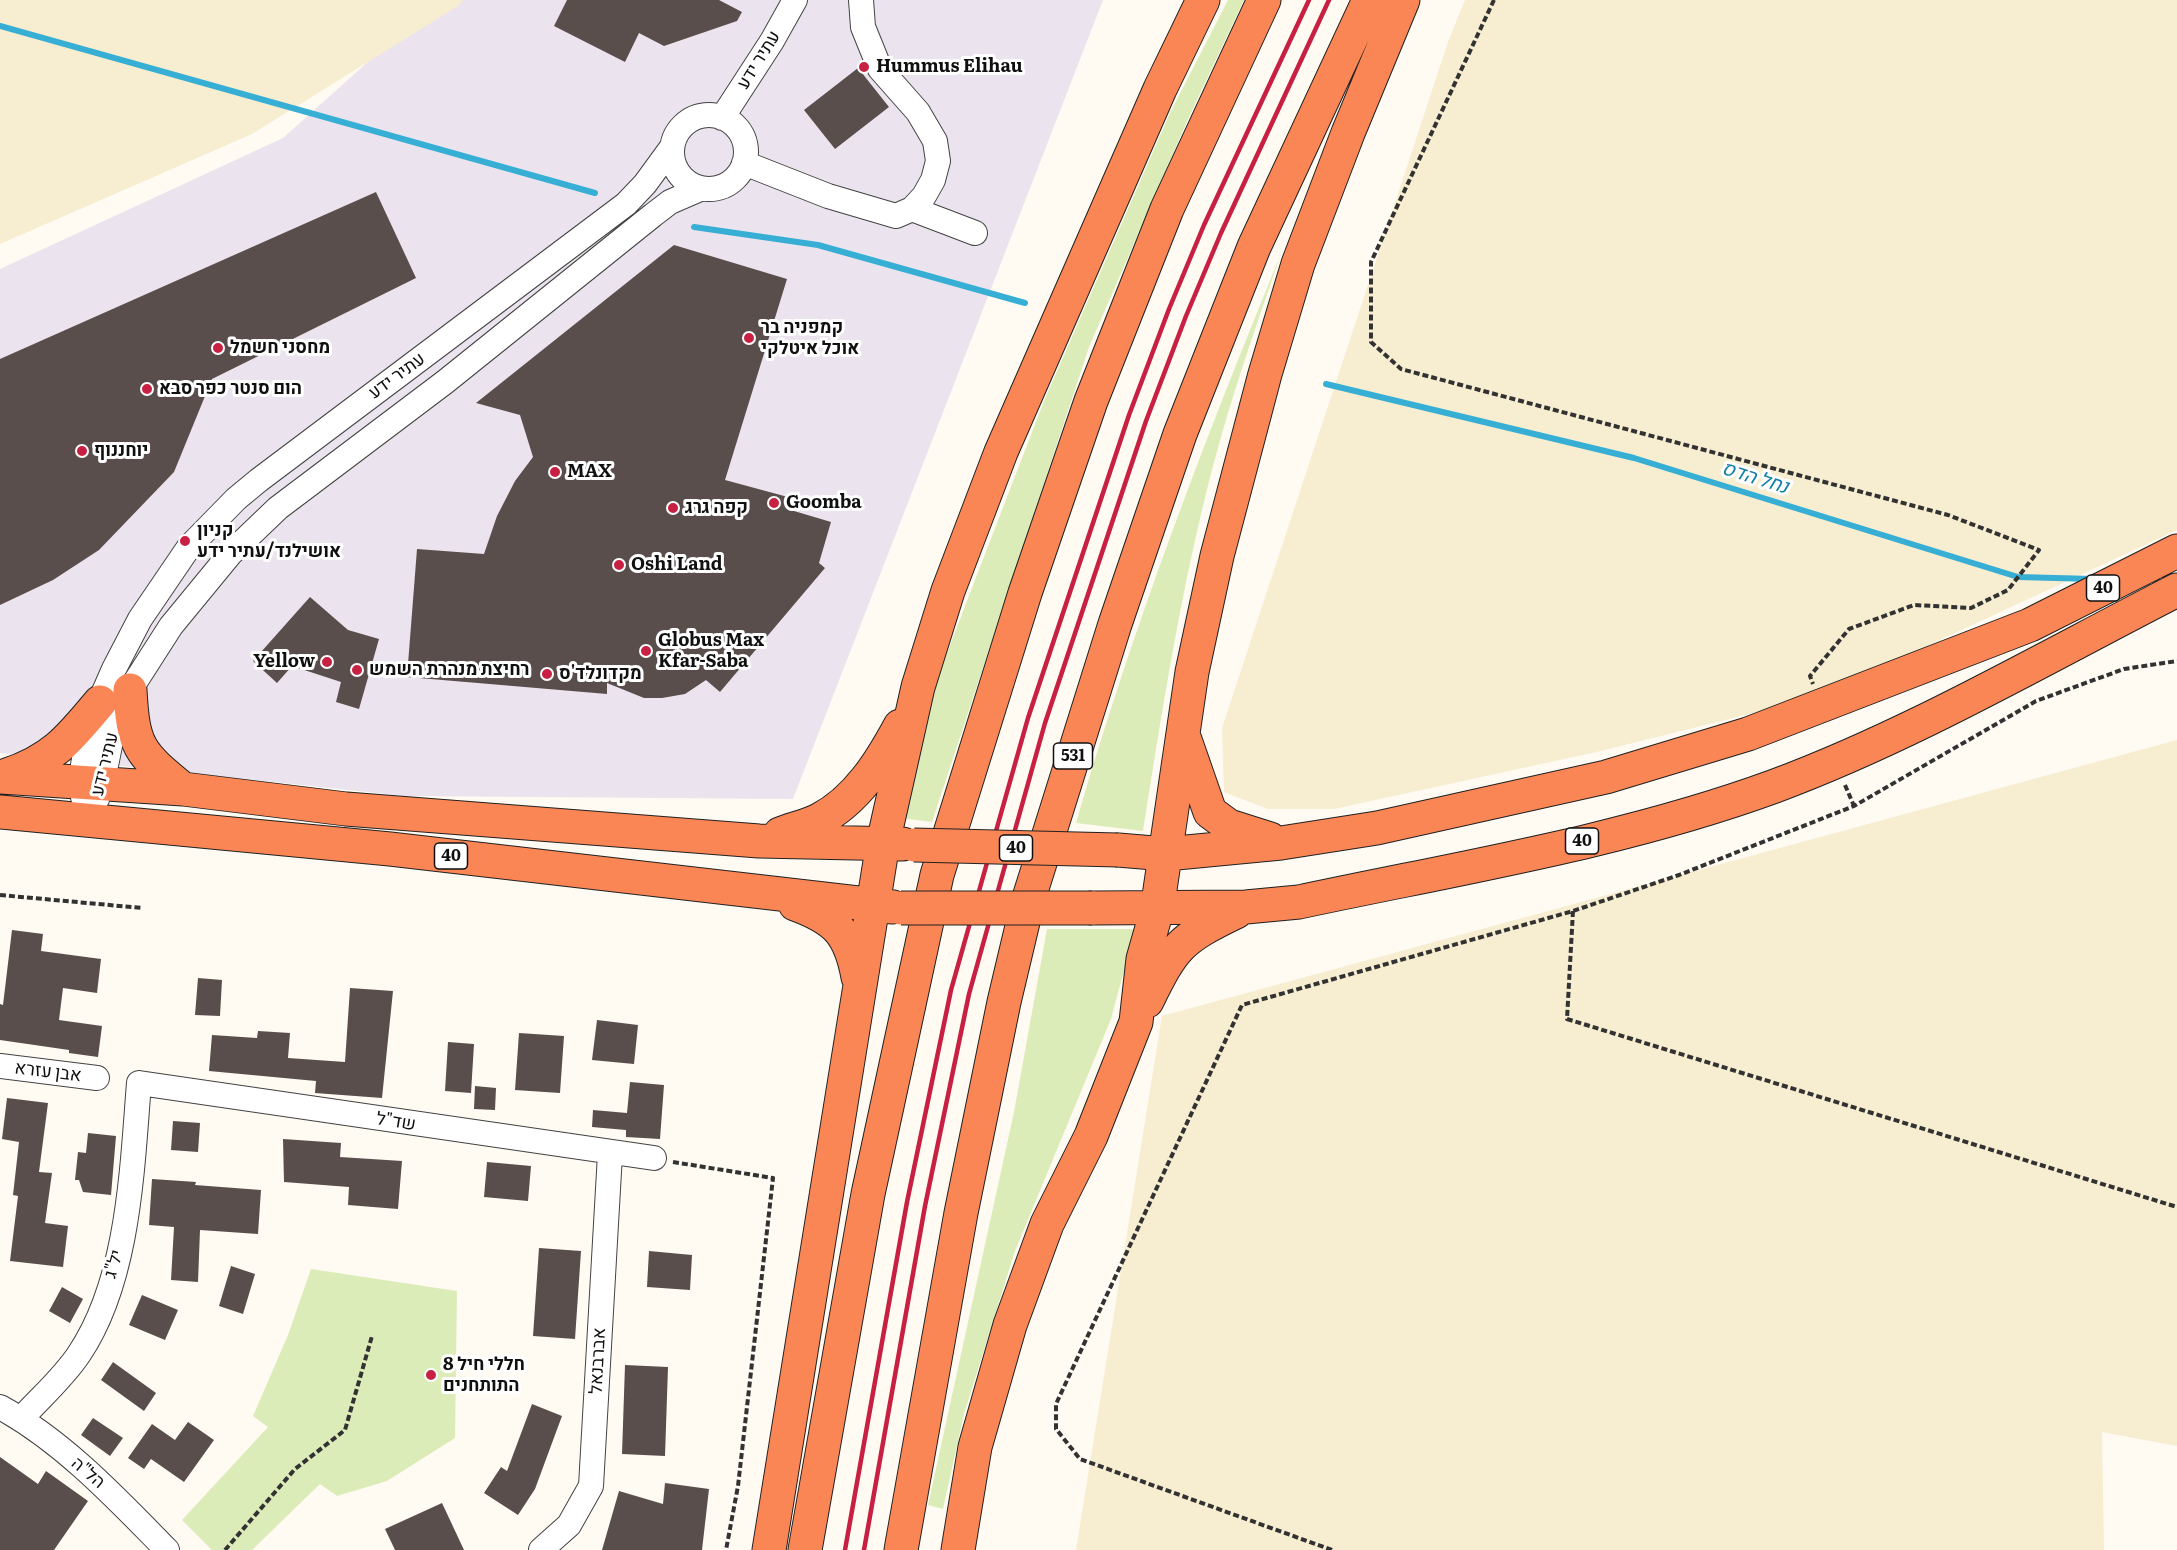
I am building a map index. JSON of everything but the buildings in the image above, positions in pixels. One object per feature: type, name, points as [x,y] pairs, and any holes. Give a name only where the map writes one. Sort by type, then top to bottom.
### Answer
[{"type":"highway","points":[[759,841],[818,820],[848,801],[886,752],[918,687],[948,591],[1001,452],[1155,100],[1203,0]]},
{"type":"highway","points":[[804,1550],[870,1184],[937,875],[1024,593],[1091,401],[1167,209],[1264,0]]},
{"type":"highway","name":"531","points":[[901,1550],[961,1213],[1004,1002],[1028,901],[1115,624],[1180,434],[1254,248],[1369,0]]},
{"type":"highway","points":[[1136,1022],[1143,959],[1157,910],[1166,854],[1192,672],[1240,462],[1298,264],[1348,133],[1403,0]]},
{"type":"highway","name":"40","points":[[0,777],[183,789],[346,809],[759,841],[1118,850],[1166,854],[1281,843],[1377,828],[1606,777],[1748,734],[2030,625],[2177,550]]},
{"type":"highway","name":"40","points":[[0,812],[675,880],[887,907],[1157,910],[1246,907],[1299,902],[1644,828],[1775,785],[1918,723],[2177,590]]},
{"type":"highway","points":[[769,1550],[859,981],[887,907],[898,844],[918,687]]},
{"type":"highway","points":[[130,690],[132,727],[141,748],[154,766],[183,789]]},
{"type":"highway","points":[[0,777],[27,768],[59,750],[100,702]]},
{"type":"highway","points":[[1183,733],[1210,812],[1229,826],[1281,843]]},
{"type":"highway","points":[[675,880],[795,904],[822,914],[840,929],[853,950],[859,981]]},
{"type":"highway","points":[[958,1550],[975,1447],[1010,1325],[1047,1224],[1091,1136],[1136,1022],[1165,964],[1179,946],[1198,930],[1246,907]]},
{"type":"street","name":"עתיר ידע","points":[[722,118],[772,42],[795,0]]},
{"type":"street","points":[[744,163],[828,196],[896,216],[912,209],[933,180],[938,161],[935,141],[918,112],[880,69],[862,27],[861,0]]},
{"type":"street","points":[[711,115],[722,118],[732,123],[744,142],[744,163],[732,182],[711,189],[700,189],[682,178],[672,158],[675,136],[690,120],[711,115]]},
{"type":"street","name":"עתיר ידע","points":[[88,820],[91,784],[87,741],[100,702],[125,648],[159,588],[189,547],[236,499],[626,204],[645,184],[672,147]]},
{"type":"street","name":"עתיר ידע","points":[[91,784],[115,721],[145,663],[194,594],[259,524],[446,382],[653,215],[683,195],[700,189]]},
{"type":"street","points":[[912,209],[975,233]]},
{"type":"street","name":"אבן עזרא","points":[[0,1066],[97,1078]]},
{"type":"street","name":"שד\"ל","points":[[138,1083],[610,1154],[654,1158]]},
{"type":"street","name":"יל\"ג","points":[[21,1419],[79,1354],[101,1310],[118,1257],[131,1189],[138,1083]]},
{"type":"street","name":"אברבנאל","points":[[541,1550],[569,1525],[591,1486],[610,1154]]},
{"type":"street","name":"הל\"ה","points":[[0,1407],[21,1419],[103,1485],[168,1550]]},
{"type":"path","points":[[1494,0],[1371,262],[1371,342],[1401,369],[1948,515],[2039,550],[2008,590],[1971,608],[1914,605],[1849,629],[1810,676],[1816,694]]},
{"type":"path","points":[[1332,1550],[1080,1459],[1056,1429],[1056,1404],[1242,1005],[1573,911],[1679,875],[1854,806],[2036,700],[2124,669],[2177,661]]},
{"type":"path","points":[[1843,780],[1854,806]]},
{"type":"path","points":[[0,895],[142,908]]},
{"type":"path","points":[[1573,911],[1567,1019],[2177,1206]]},
{"type":"path","points":[[654,1158],[773,1178],[738,1486],[726,1550]]},
{"type":"path","points":[[225,1550],[295,1469],[345,1430],[372,1336]]},
{"type":"shaded area","points":[[0,0],[463,0],[458,6],[252,134],[0,244]]},
{"type":"shaded area","points":[[437,0],[1103,0],[793,799],[405,796],[0,753],[0,269],[283,138]]},
{"type":"shaded area","points":[[1465,0],[2177,0],[2177,530],[1817,697],[1601,751],[1334,809],[1268,809],[1224,792],[1222,728],[1448,42]]},
{"type":"shaded area","points":[[2177,740],[2177,1446],[2102,1432],[2104,1550],[1076,1550],[1162,1016]]},
{"type":"green space","points":[[1228,0],[1244,0],[1188,119],[1089,347],[932,822],[901,818],[940,671],[1044,401],[1170,113]]},
{"type":"green space","points":[[1281,254],[1227,416],[1201,515],[1173,650],[1143,831],[1076,823],[1145,607],[1224,395]]},
{"type":"green space","points":[[1047,929],[1135,929],[1111,1019],[1015,1251],[964,1414],[943,1509],[928,1505],[1014,1112]]},
{"type":"green space","points":[[311,1269],[457,1291],[455,1438],[387,1481],[337,1496],[320,1484],[252,1550],[212,1550],[182,1520],[268,1427],[253,1416],[288,1335]]},
{"type":"waterway","points":[[0,26],[595,193]]},
{"type":"waterway","points":[[694,227],[818,245],[1025,303]]},
{"type":"waterway","name":"נחל הדס","points":[[1326,384],[1634,458],[2018,577],[2093,579]]},
{"type":"railway","points":[[845,1550],[907,1202],[951,990],[1028,718],[1129,415],[1169,309],[1204,225],[1309,0]]},
{"type":"railway","points":[[864,1550],[925,1206],[969,994],[1045,723],[1146,421],[1186,316],[1221,233],[1329,0]]},
{"type":"place","name":"Hummus Elihau","points":[[864,67]]},
{"type":"place","name":"קמפניה בר אוכל איטלקי","points":[[749,338]]},
{"type":"place","name":"מחסני חשמל","points":[[218,348]]},
{"type":"place","name":"הום סנטר כפר סבא","points":[[147,389]]},
{"type":"place","name":"יוחננוף","points":[[82,451]]},
{"type":"place","name":"MAX","points":[[555,472]]},
{"type":"place","name":"Goomba","points":[[774,503]]},
{"type":"place","name":"קפה גרג","points":[[673,508]]},
{"type":"place","name":"קניון אושילנד/עתיר ידע","points":[[185,541]]},
{"type":"place","name":"Oshi Land","points":[[619,565]]},
{"type":"place","name":"Globus Max Kfar-Saba","points":[[646,651]]},
{"type":"place","name":"Yellow","points":[[327,662]]},
{"type":"place","name":"רחיצת מנהרת השמש","points":[[357,670]]},
{"type":"place","name":"מקדונלד'ס","points":[[547,674]]},
{"type":"place","name":"8 חללי חיל התותחנים","points":[[431,1375]]}]
